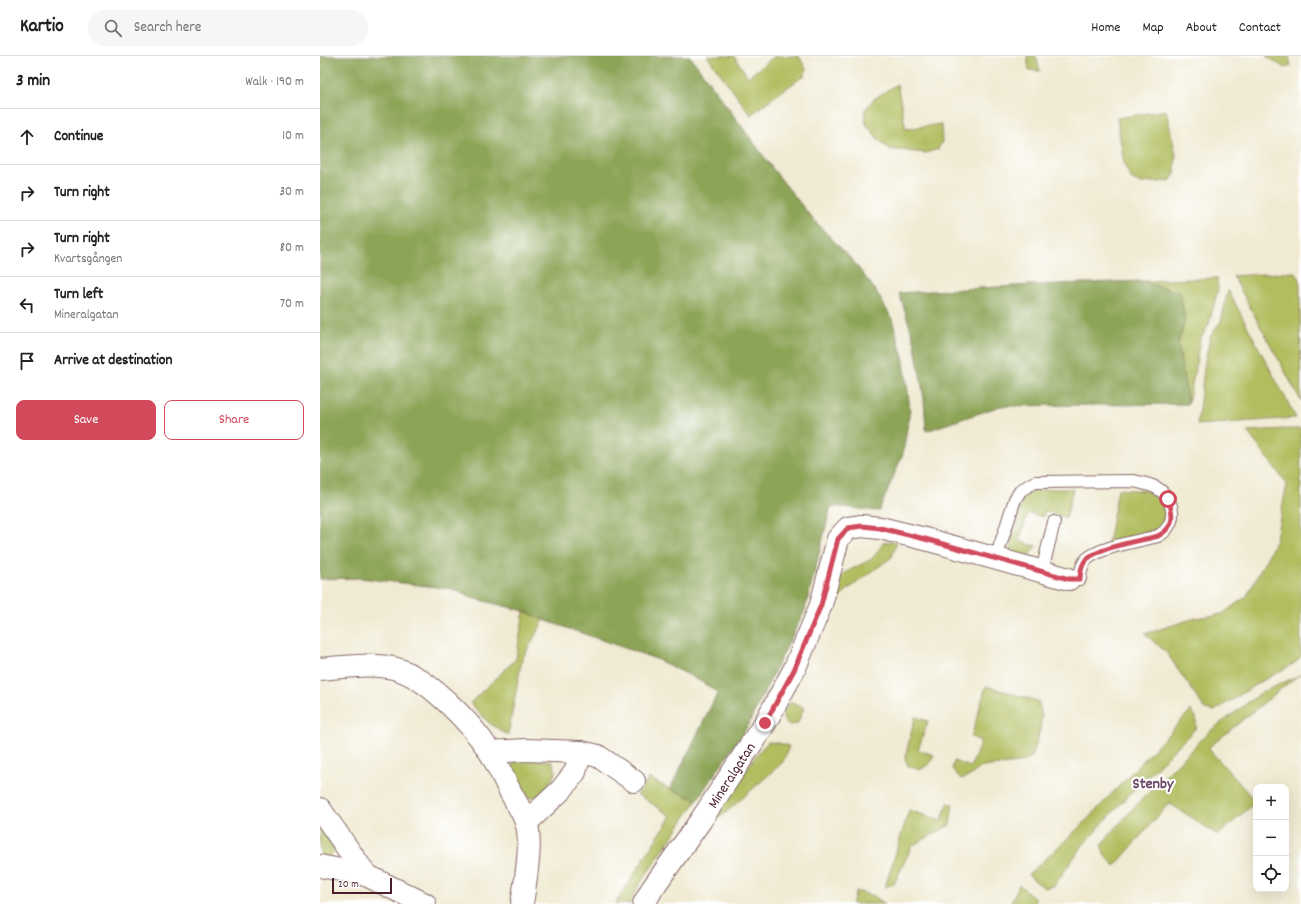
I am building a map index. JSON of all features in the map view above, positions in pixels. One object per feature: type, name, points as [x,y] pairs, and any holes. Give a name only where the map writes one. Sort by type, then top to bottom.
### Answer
[{"type":"street","name":"Mineralgatan","points":[[644,904],[652,889],[701,820],[765,723],[794,670],[821,605],[838,539],[848,528],[862,526],[880,528],[996,558]]},
{"type":"street","points":[[996,558],[1069,579]]},
{"type":"street","points":[[320,669],[371,665],[394,668],[414,676],[430,687],[464,720],[490,752],[526,823],[529,845],[527,873],[522,904]]},
{"type":"street","points":[[490,752],[526,750],[581,752],[598,756],[634,781]]},
{"type":"street","points":[[526,823],[567,783],[575,772],[581,752]]},
{"type":"street","points":[[320,809],[366,875]]},
{"type":"street","points":[[320,866],[366,875],[425,904]]},
{"type":"lane","points":[[996,558],[1015,499],[1021,490],[1034,482],[1134,481],[1149,484],[1158,489],[1168,499],[1172,510],[1172,518],[1169,528],[1164,533],[1093,554],[1083,565],[1080,579],[1069,579]]},
{"type":"lane","points":[[1042,571],[1054,522]]},
{"type":"green space","points":[[320,56],[690,56],[773,169],[812,218],[853,261],[876,291],[892,319],[904,361],[910,409],[903,454],[879,511],[831,506],[805,610],[747,727],[697,800],[670,789],[718,692],[691,676],[656,659],[544,620],[524,611],[472,598],[452,589],[360,578],[320,579]]},
{"type":"green space","points":[[707,56],[734,56],[748,77],[775,56],[799,56],[806,69],[805,75],[751,115]]},
{"type":"green space","points":[[1027,56],[1036,56],[1040,71],[1029,70]]},
{"type":"green space","points":[[1266,56],[1289,56],[1291,66],[1285,68]]},
{"type":"green space","points":[[897,84],[906,129],[941,124],[942,142],[938,149],[926,153],[889,149],[878,139],[866,124],[864,111],[874,99]]},
{"type":"green space","points":[[1166,110],[1176,155],[1175,174],[1170,181],[1141,183],[1132,180],[1124,164],[1117,118]]},
{"type":"green space","points":[[1295,272],[1300,279],[1301,401],[1233,276]]},
{"type":"green space","points":[[1217,278],[1218,289],[1209,324],[1200,340],[1188,404],[1178,344],[1185,320],[1142,281]]},
{"type":"green space","points":[[1142,281],[1180,293],[1185,320],[1178,344],[1188,404],[1001,406],[926,431],[924,399],[914,340],[899,293],[1030,285]]},
{"type":"green space","points":[[1228,290],[1296,418],[1197,425],[1205,361],[1210,337],[1221,321]]},
{"type":"green space","points":[[1301,429],[1301,656],[1295,663],[1214,711],[1205,709],[1166,652],[1145,634],[1195,618],[1222,614],[1247,596],[1275,542],[1287,484],[1247,431]]},
{"type":"green space","points":[[1073,489],[1066,518],[1044,511],[1044,517],[1028,513],[1019,541],[1036,546],[1030,555],[1023,559],[1009,552],[1022,499],[1033,491]]},
{"type":"green space","points":[[1118,489],[1150,491],[1158,497],[1166,508],[1166,521],[1157,529],[1108,544]]},
{"type":"green space","points":[[891,541],[897,542],[892,557],[847,590],[832,607],[836,580],[848,571],[870,560],[883,543]]},
{"type":"green space","points":[[524,611],[544,620],[522,659],[508,735],[489,723],[470,703],[516,659]]},
{"type":"green space","points":[[1296,677],[1208,748],[1253,799],[1253,805],[1218,835],[1169,803],[1115,866],[1105,856],[1101,845],[1135,806],[1209,732],[1262,692]]},
{"type":"green space","points":[[986,686],[1038,701],[1042,715],[1040,730],[1032,757],[1019,763],[981,767],[970,776],[961,779],[952,769],[954,761],[971,767],[981,741],[971,737]]},
{"type":"green space","points":[[791,702],[804,708],[797,724],[789,725],[784,721],[782,713]]},
{"type":"green space","points":[[1191,710],[1196,717],[1196,728],[1126,798],[1083,845],[1054,886],[1044,888],[1028,875],[1083,824]]},
{"type":"green space","points":[[915,717],[928,721],[918,750],[934,755],[929,764],[920,770],[908,766],[905,758]]},
{"type":"green space","points":[[768,742],[789,746],[783,762],[703,833],[756,755]]},
{"type":"green space","points":[[517,759],[552,761],[556,771],[552,780],[540,795],[531,798],[523,794],[510,770]]},
{"type":"green space","points":[[649,778],[670,789],[697,800],[639,885],[630,904],[615,904],[671,816],[637,794]]},
{"type":"green space","points":[[948,803],[953,804],[950,825],[912,846],[894,884],[885,887],[909,810],[941,821]]},
{"type":"green space","points":[[320,822],[335,850],[329,857],[320,856]]},
{"type":"green space","points":[[1019,885],[1035,898],[1036,904],[1010,904]]},
{"type":"green space","points":[[856,891],[874,896],[885,904],[852,904]]},
{"type":"district","name":"Stenby","points":[[1153,782]]},
{"type":"route","points":[[765,723],[794,670],[821,605],[838,539],[848,528],[862,526],[880,528],[996,558],[1069,579],[1080,579],[1083,565],[1093,554],[1164,533],[1169,528],[1172,518],[1172,510],[1168,499]]}]
